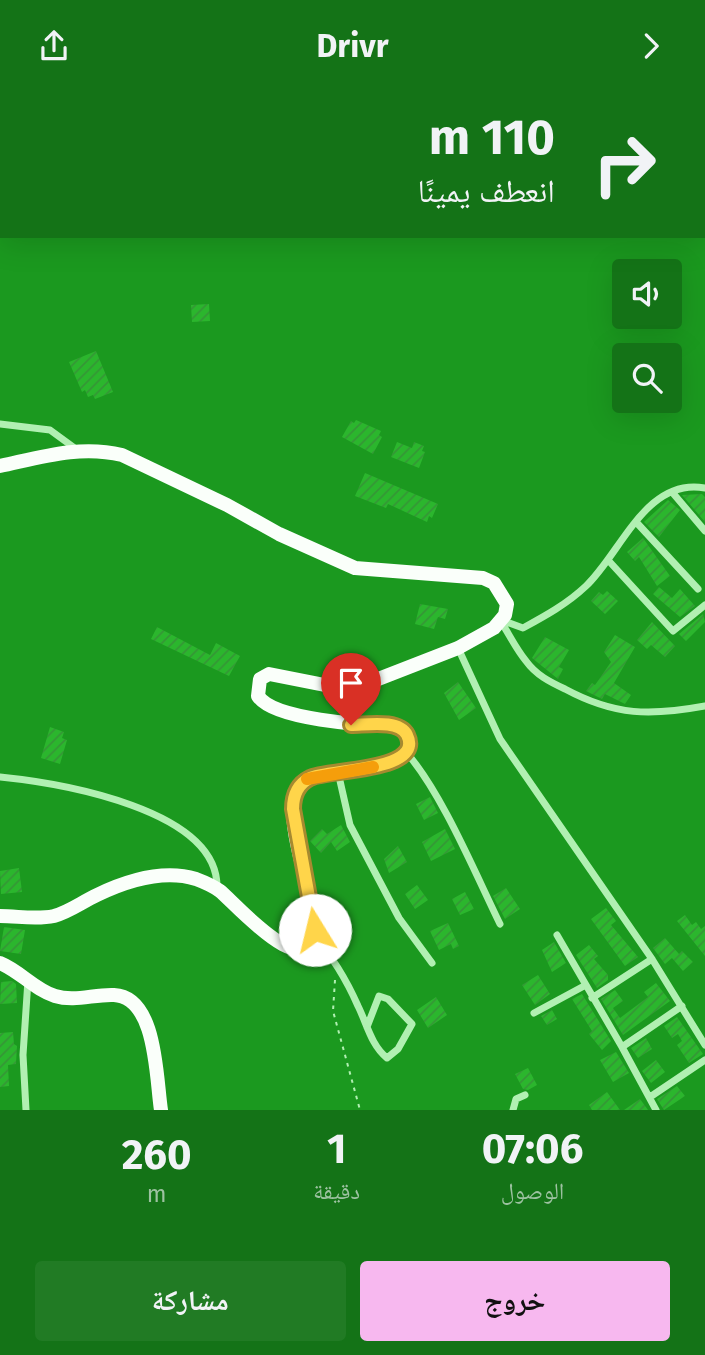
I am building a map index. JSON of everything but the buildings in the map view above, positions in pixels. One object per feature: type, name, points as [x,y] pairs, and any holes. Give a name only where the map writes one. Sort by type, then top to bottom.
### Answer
[{"type":"main road","points":[[0,466],[76,450],[99,450],[122,455],[227,505],[279,534],[355,568],[483,578],[494,583],[506,599],[507,610],[494,628],[458,648],[350,689],[269,674],[260,679],[258,696],[266,706],[330,722],[398,727],[408,738],[406,751],[394,762],[307,779],[296,792],[293,802],[314,914],[313,936],[305,946],[297,949],[285,947],[260,929],[217,889],[186,877],[156,877],[128,882],[53,916],[0,916]]},
{"type":"main road","points":[[0,963],[51,995],[64,998],[117,995],[135,1002],[148,1027],[161,1110]]},
{"type":"street","points":[[0,423],[50,430],[76,450]]},
{"type":"street","points":[[500,620],[523,628],[554,612],[587,586],[653,502],[672,492],[696,486],[705,488]]},
{"type":"street","points":[[672,492],[705,531]]},
{"type":"street","points":[[636,523],[698,589]]},
{"type":"street","points":[[608,560],[673,631],[705,605]]},
{"type":"street","points":[[500,620],[526,662],[542,677],[600,707],[631,713],[671,712],[705,706]]},
{"type":"street","points":[[458,648],[500,739],[652,959],[705,1045]]},
{"type":"street","points":[[406,751],[419,767],[440,804],[500,924]]},
{"type":"street","points":[[337,771],[350,825],[399,918],[432,963]]},
{"type":"street","points":[[0,777],[47,782],[96,794],[169,821],[197,841],[212,859],[218,876],[217,889]]},
{"type":"street","points":[[557,935],[656,1110]]},
{"type":"street","points":[[313,936],[338,969],[377,1049],[387,1058],[398,1049],[412,1024],[388,999],[379,996],[367,1027]]},
{"type":"street","points":[[592,997],[652,959]]},
{"type":"street","points":[[26,1110],[23,1055],[28,979]]},
{"type":"street","points":[[534,1013],[584,986]]},
{"type":"street","points":[[622,1047],[682,1006]]},
{"type":"street","points":[[650,1097],[705,1060]]},
{"type":"street","points":[[513,1110],[516,1099],[525,1095]]},
{"type":"path","points":[[338,969],[332,988],[333,1011],[360,1110]]},
{"type":"slow traffic","points":[[307,779],[337,771],[373,767]]},
{"type":"route","points":[[315,930],[293,809],[296,792],[301,783],[314,776],[394,762],[401,758],[408,744],[406,734],[398,727],[351,725]]}]
